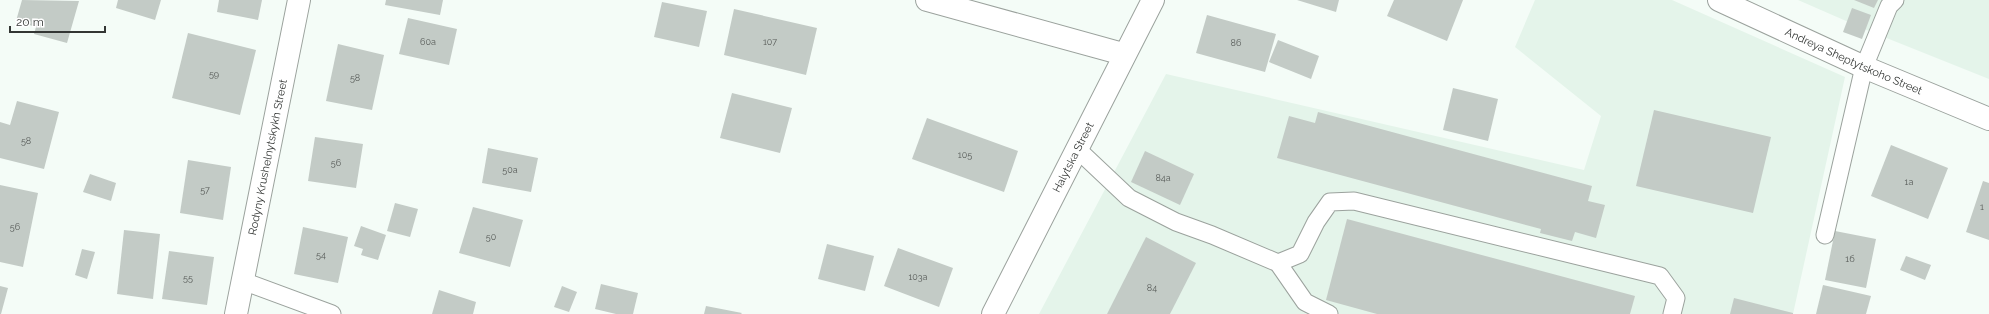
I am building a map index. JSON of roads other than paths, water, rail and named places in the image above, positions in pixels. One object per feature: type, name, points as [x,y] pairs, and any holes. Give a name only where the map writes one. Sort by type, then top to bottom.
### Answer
[{"type":"street","name":"Rodyny Krushelnytskykh Street","points":[[236,314],[299,0]]},
{"type":"street","points":[[927,0],[1123,54]]},
{"type":"street","name":"Halytska Street","points":[[993,314],[1123,54],[1152,0]]},
{"type":"street","name":"Andreya Sheptytskoho Street","points":[[1719,0],[1864,67],[1989,119]]},
{"type":"lane","points":[[1825,235],[1864,67],[1889,6],[1895,0]]},
{"type":"lane","points":[[1076,148],[1129,198],[1176,222],[1212,235],[1278,263],[1306,302],[1329,314]]},
{"type":"lane","points":[[1278,263],[1300,254],[1316,222],[1330,202],[1354,200],[1660,276],[1676,298],[1672,314]]},
{"type":"lane","points":[[243,281],[332,314]]}]
